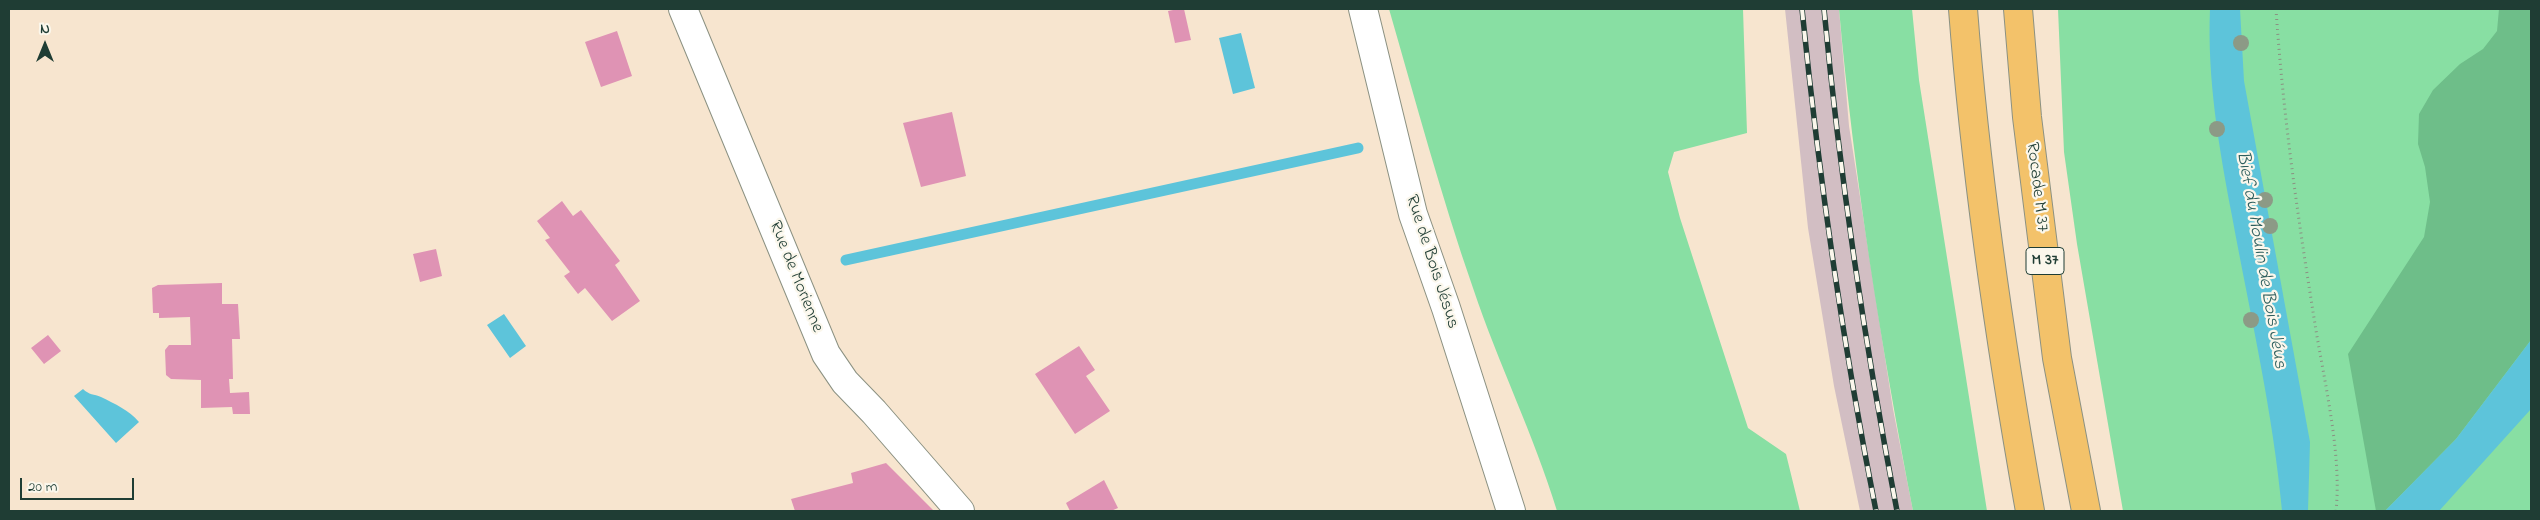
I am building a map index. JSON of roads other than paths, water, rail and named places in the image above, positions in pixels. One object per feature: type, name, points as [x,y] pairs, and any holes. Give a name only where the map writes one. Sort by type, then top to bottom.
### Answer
[{"type":"highway","points":[[1963,9],[1972,123],[1997,318],[2030,511]]},
{"type":"highway","name":"Rocade M 37","points":[[2018,9],[2027,117],[2057,358],[2086,511]]},
{"type":"street","name":"Rue de Morienne","points":[[683,9],[826,354],[845,382],[874,412],[960,511]]},
{"type":"street","name":"Rue de Bois Jésus","points":[[1363,9],[1413,214],[1458,343],[1511,511]]},
{"type":"water","name":"Bief du Moulin de Bois Jéus","points":[[2210,9],[2240,9],[2244,81],[2310,442],[2308,511],[2282,511],[2267,400],[2227,190],[2215,113],[2210,61]]},
{"type":"water","points":[[1241,33],[1255,88],[1233,94],[1219,38]]},
{"type":"water","points":[[504,314],[526,346],[510,358],[487,325]]},
{"type":"water","points":[[2531,340],[2531,409],[2439,511],[2385,511],[2456,439]]},
{"type":"water","points":[[83,389],[122,408],[139,422],[116,443],[74,396]]},
{"type":"waterway","points":[[846,260],[1358,148]]},
{"type":"railway","points":[[1802,9],[1833,261],[1876,511]]},
{"type":"railway","points":[[1824,9],[1830,72],[1855,261],[1874,386],[1897,511]]}]
